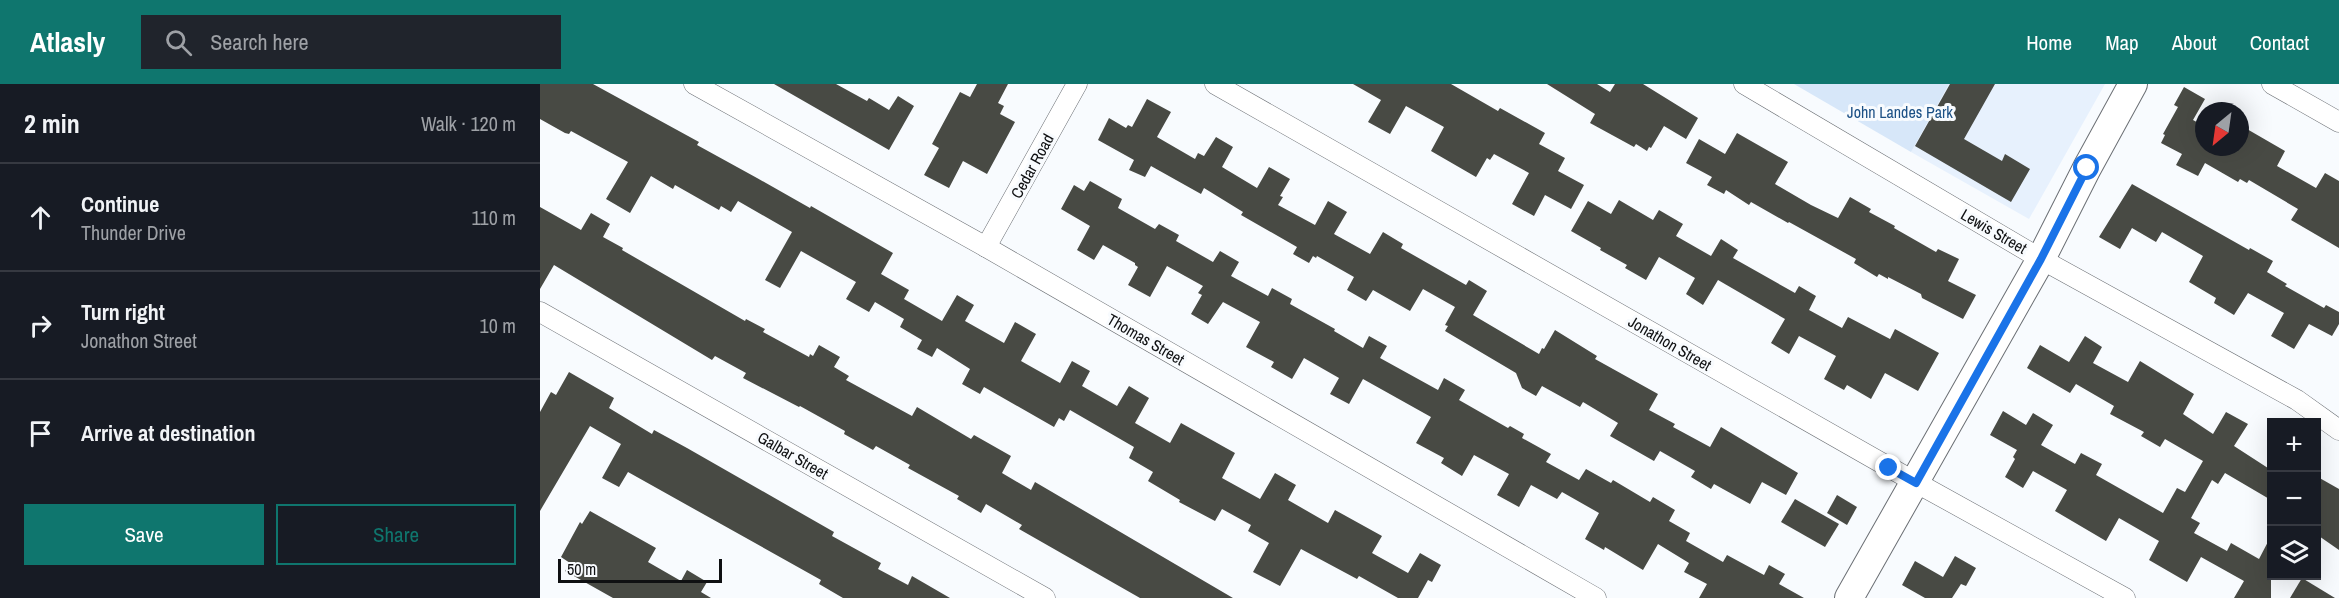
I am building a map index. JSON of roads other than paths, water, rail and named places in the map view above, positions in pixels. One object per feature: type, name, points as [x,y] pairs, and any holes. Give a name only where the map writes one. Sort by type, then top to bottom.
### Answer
[{"type":"street","name":"Thomas Street","points":[[694,84],[986,247],[1596,598]]},
{"type":"street","name":"Cedar Road","points":[[986,247],[1077,84]]},
{"type":"street","name":"Jonathon Street","points":[[1215,84],[1916,483],[2125,598]]},
{"type":"street","name":"Lewis Street","points":[[1744,84],[2041,259],[2297,400],[2339,429]]},
{"type":"street","points":[[1849,598],[2041,259],[2133,84]]},
{"type":"street","points":[[2272,84],[2339,122]]},
{"type":"street","name":"Galbar Street","points":[[540,313],[1046,598]]},
{"type":"park label","name":"John Landes Park","points":[[1900,112]]}]
